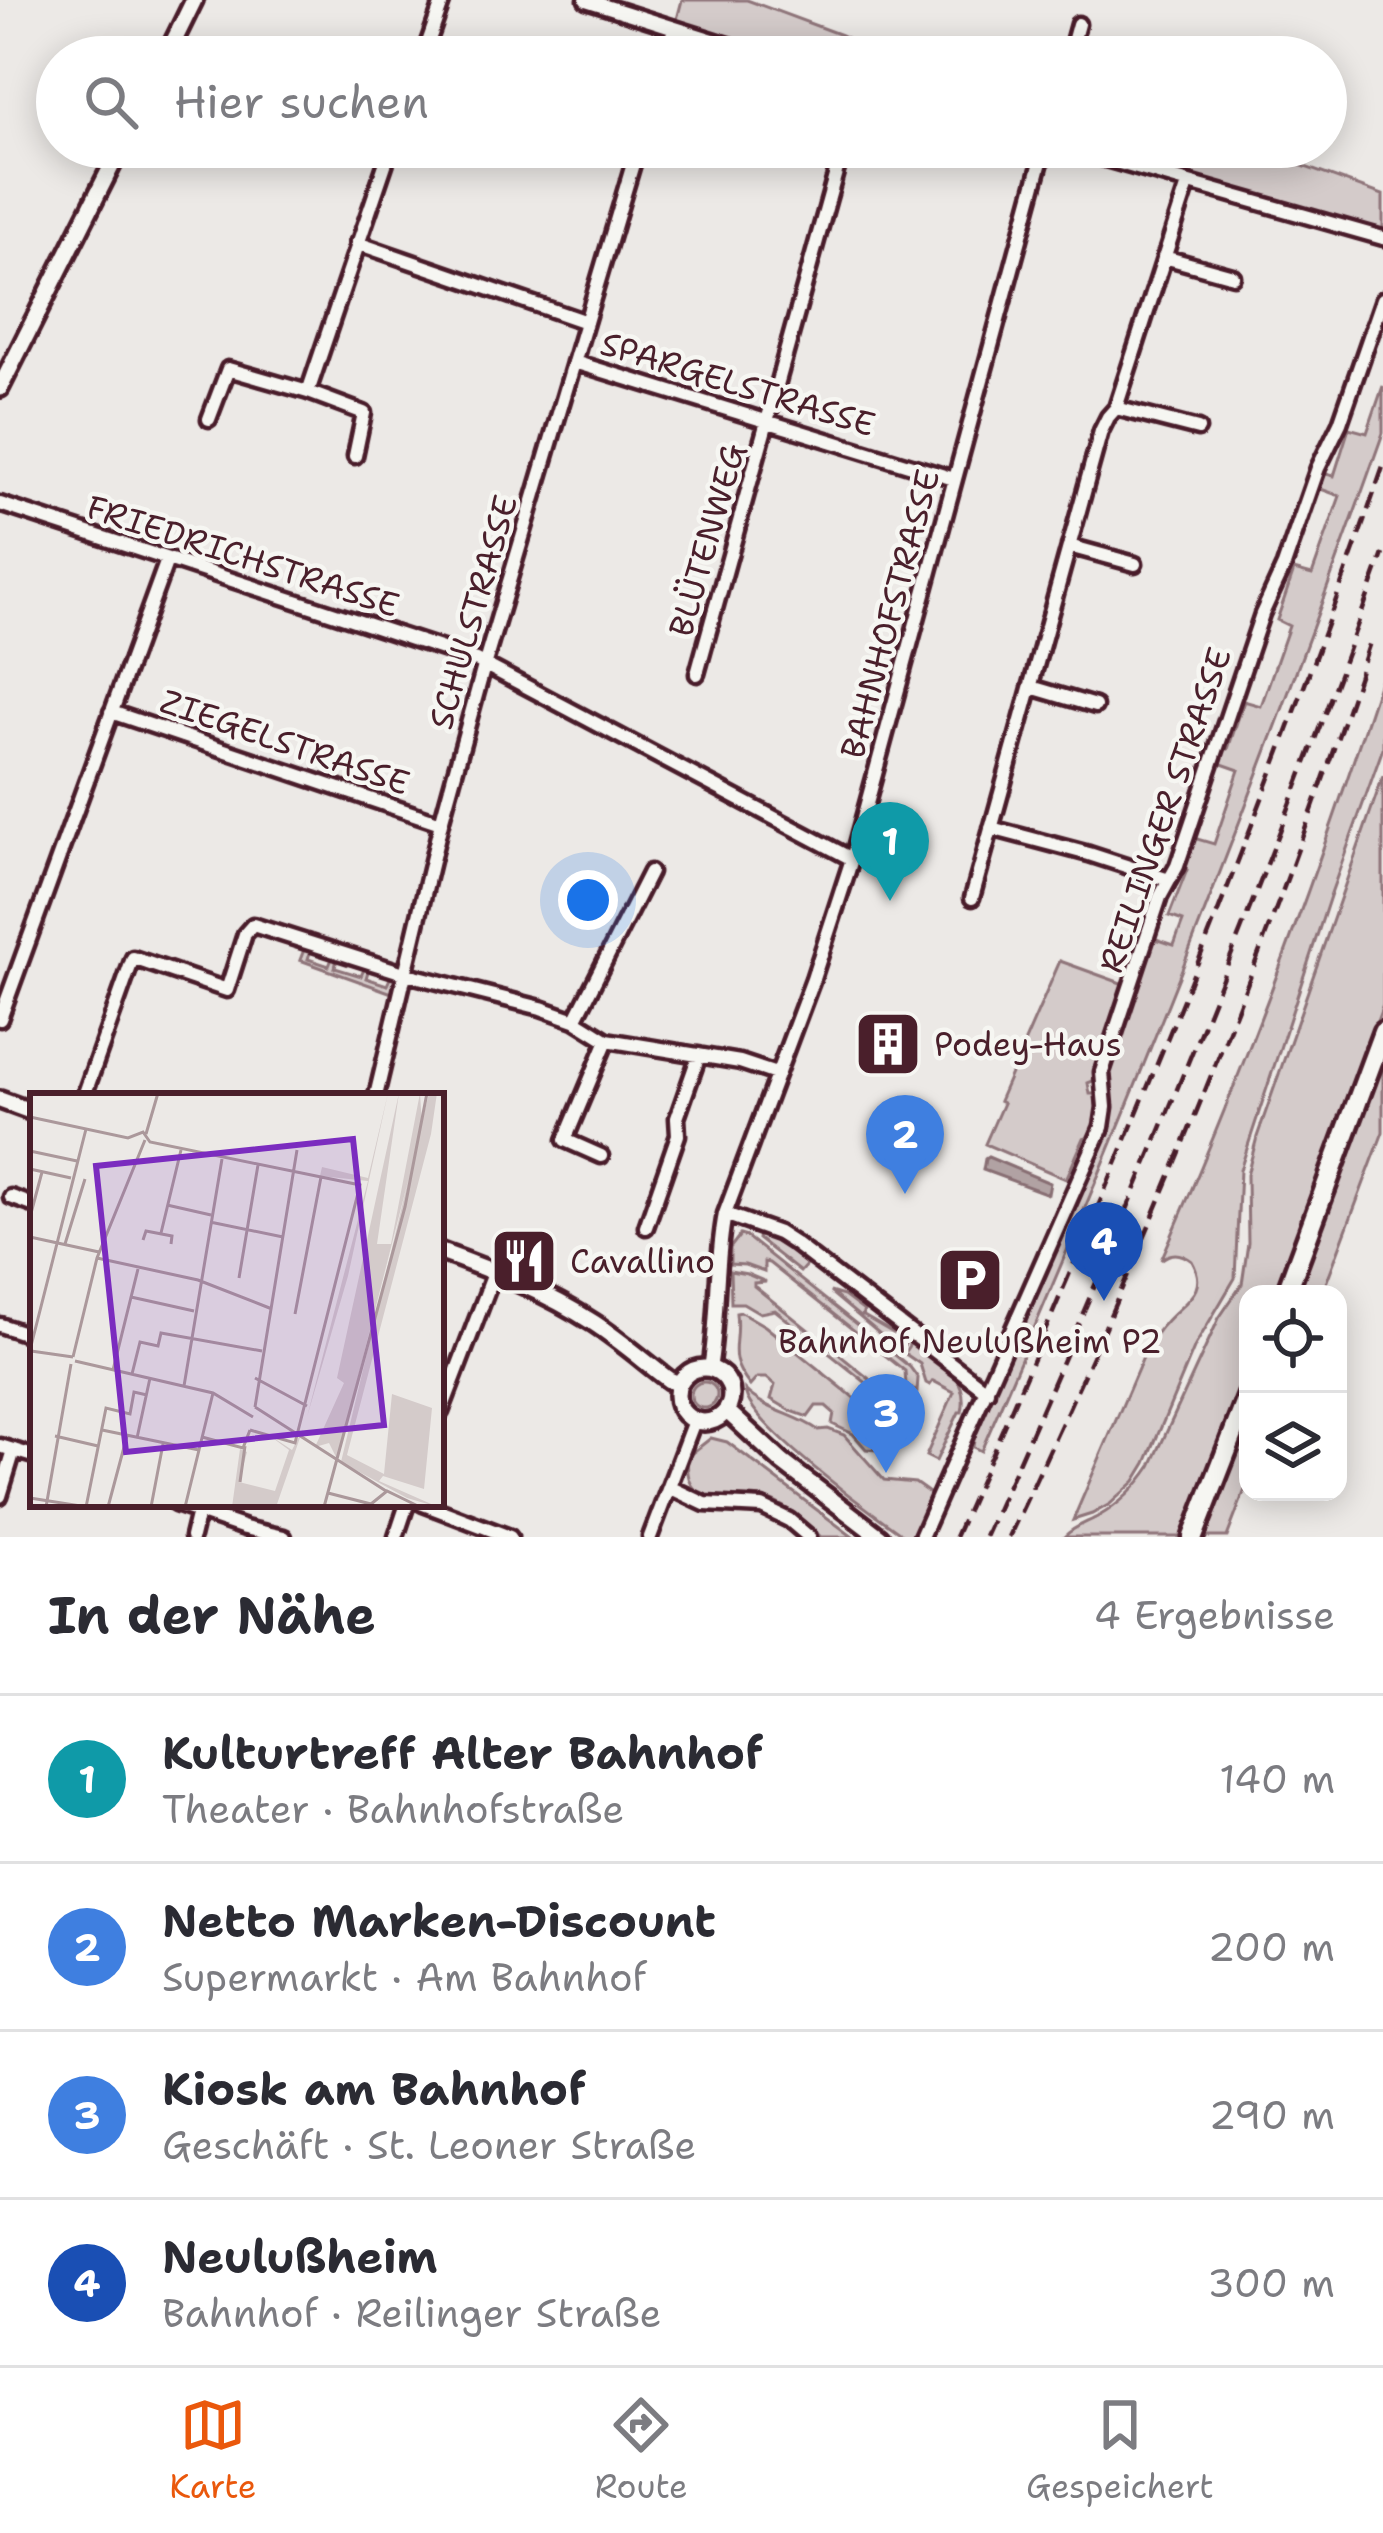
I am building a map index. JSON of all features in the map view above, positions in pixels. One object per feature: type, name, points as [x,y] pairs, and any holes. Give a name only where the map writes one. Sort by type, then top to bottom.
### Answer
[{"type":"main road","points":[[1289,1285],[1383,1032]]},
{"type":"main road","points":[[1192,1537],[1239,1419]]},
{"type":"street","points":[[176,36],[194,0]]},
{"type":"street","points":[[430,36],[443,0]]},
{"type":"street","points":[[586,0],[697,36]]},
{"type":"street","points":[[1075,36],[1078,23]]},
{"type":"street","points":[[672,36],[674,29]]},
{"type":"street","points":[[0,388],[110,168]]},
{"type":"street","points":[[308,392],[384,168]]},
{"type":"street","name":"SCHULSTRASSE","points":[[377,1093],[484,666],[632,168]]},
{"type":"street","name":"BLÜTENWEG","points":[[697,674],[836,168]]},
{"type":"street","name":"BAHNHOFSTRASSE","points":[[710,1369],[725,1214],[813,979],[852,859],[1039,168]]},
{"type":"street","points":[[1134,168],[1383,238]]},
{"type":"street","points":[[972,898],[1100,431],[1116,408],[1188,184]]},
{"type":"street","points":[[357,244],[586,322]]},
{"type":"street","points":[[1164,257],[1233,276]]},
{"type":"street","name":"REILINGER STRASSE","points":[[921,1537],[1102,1127],[1102,1072],[1160,897],[1177,866],[1262,614],[1340,423],[1383,299]]},
{"type":"street","name":"SPARGELSTRASSE","points":[[574,362],[954,479]]},
{"type":"street","points":[[208,418],[227,369],[364,413],[356,456]]},
{"type":"street","points":[[1116,408],[1198,429]]},
{"type":"street","name":"FRIEDRICHSTRASSE","points":[[0,504],[476,660],[852,859]]},
{"type":"street","points":[[1069,546],[1135,564]]},
{"type":"street","points":[[0,1019],[166,560]]},
{"type":"street","points":[[1031,687],[1095,706]]},
{"type":"street","name":"ZIEGELSTRASSE","points":[[111,712],[441,823]]},
{"type":"street","points":[[992,828],[1169,880]]},
{"type":"street","points":[[575,1020],[650,872]]},
{"type":"street","points":[[85,1093],[133,958],[227,989],[245,934],[253,925],[407,974],[542,1008],[575,1020],[607,1040],[740,1062],[776,1075]]},
{"type":"street","points":[[601,1156],[565,1140],[607,1040]]},
{"type":"street","points":[[646,1227],[699,1055]]},
{"type":"street","points":[[0,1100],[30,1111]]},
{"type":"street","points":[[11,1197],[30,1204]]},
{"type":"street","points":[[725,1214],[796,1244],[986,1391]]},
{"type":"street","points":[[444,1253],[495,1271],[595,1323],[679,1384]]},
{"type":"street","points":[[444,1404],[495,1271]]},
{"type":"street","points":[[0,1325],[30,1335]]},
{"type":"street","points":[[733,1416],[694,1421],[682,1412],[676,1398],[679,1384],[692,1371],[710,1369],[728,1382],[733,1416],[782,1462],[880,1537]]},
{"type":"street","points":[[650,1537],[694,1421]]},
{"type":"street","points":[[0,1496],[7,1448]]},
{"type":"street","points":[[669,1486],[705,1504],[762,1507],[809,1537]]},
{"type":"street","points":[[184,1507],[284,1537]]},
{"type":"street","points":[[396,1537],[405,1507]]},
{"type":"street","points":[[430,1507],[510,1537]]},
{"type":"street","points":[[192,1537],[198,1512]]},
{"type":"shaded area","points":[[682,0],[747,0],[843,36],[720,36],[676,23]]},
{"type":"shaded area","points":[[1184,168],[1308,168],[1383,195],[1383,232],[1182,175]]},
{"type":"shaded area","points":[[1383,386],[1383,433],[1289,690],[1141,1072],[981,1451],[973,1447],[975,1433],[1108,1124],[1110,1065],[1153,938],[1174,945],[1183,921],[1169,916],[1194,838],[1214,844],[1239,770],[1219,763],[1223,748],[1228,749],[1244,701],[1261,706],[1289,626],[1277,620],[1294,570],[1312,575],[1340,496],[1318,488],[1322,473],[1334,476],[1349,428],[1367,433]]},
{"type":"shaded area","points":[[1383,672],[1383,748],[1240,1170],[1235,1278],[1195,1346],[1135,1481],[1110,1504],[1073,1520],[1147,1348],[1196,1289],[1192,1261],[1176,1254],[1161,1260],[1280,969]]},
{"type":"shaded area","points":[[1383,776],[1383,1005],[1279,1285],[1241,1285],[1248,1243],[1247,1175]]},
{"type":"shaded area","points":[[305,947],[311,949],[308,959],[329,966],[333,956],[337,958],[335,968],[361,976],[369,968],[366,978],[387,985],[391,976],[395,980],[392,993],[300,960]]},
{"type":"shaded area","points":[[1060,961],[1122,987],[1093,1081],[1088,1083],[1097,1112],[1066,1179],[985,1144]]},
{"type":"shaded area","points":[[1383,1058],[1383,1132],[1325,1285],[1300,1285]]},
{"type":"shaded area","points":[[988,1157],[1050,1183],[1048,1194],[983,1170]]},
{"type":"shaded area","points":[[759,1234],[808,1263],[800,1272],[758,1239]]},
{"type":"shaded area","points":[[740,1235],[910,1367],[918,1378],[917,1392],[906,1385],[905,1371],[769,1263],[764,1262],[764,1272],[730,1264],[730,1248]]},
{"type":"shaded area","points":[[730,1271],[766,1282],[754,1286],[878,1386],[893,1384],[898,1391],[892,1407],[886,1411],[876,1405],[884,1403],[884,1397],[775,1310],[760,1313],[743,1303],[731,1303]]},
{"type":"shaded area","points":[[1239,1288],[1239,1394],[1182,1537],[1064,1537],[1115,1506],[1146,1474],[1219,1318]]},
{"type":"shaded area","points":[[830,1292],[844,1296],[864,1311],[862,1315],[907,1341],[900,1351]]},
{"type":"shaded area","points":[[741,1312],[868,1409],[864,1439],[889,1445],[866,1449],[853,1434],[832,1424],[834,1413],[826,1406],[816,1406],[808,1417],[791,1411],[771,1399],[775,1385],[767,1378],[757,1378],[750,1386],[736,1358],[736,1313]]},
{"type":"shaded area","points":[[912,1341],[950,1370],[961,1388],[962,1412],[936,1461],[926,1456],[954,1392],[933,1381],[926,1383],[920,1364],[904,1353]]},
{"type":"shaded area","points":[[704,1382],[714,1385],[714,1405],[704,1408],[694,1405],[691,1395],[694,1385]]},
{"type":"shaded area","points":[[745,1390],[818,1430],[844,1435],[884,1480],[915,1483],[932,1495],[914,1537],[890,1526],[789,1446],[751,1405]]},
{"type":"shaded area","points":[[711,1438],[727,1442],[853,1537],[821,1537],[788,1510],[765,1499],[701,1493],[688,1474],[688,1456]]},
{"type":"shaded area","points":[[1239,1444],[1241,1501],[1227,1537],[1203,1537]]},
{"type":"railway","points":[[955,1537],[1180,1006],[1285,738],[1383,467]]},
{"type":"railway","points":[[985,1537],[1193,1049],[1383,554]]},
{"type":"railway","points":[[1009,1537],[1110,1316],[1204,1092],[1292,866],[1372,636]]},
{"type":"place","name":"Kulturtreff Alter Bahnhof","points":[[890,901]]},
{"type":"place","name":"Podey-Haus","points":[[888,1044]]},
{"type":"place","name":"Netto Marken-Discount","points":[[905,1194]]},
{"type":"place","name":"Cavallino","points":[[524,1261]]},
{"type":"place","name":"Bahnhof Neulußheim P2","points":[[970,1280]]},
{"type":"place","name":"Neulußheim","points":[[1104,1301]]},
{"type":"place","name":"Kiosk am Bahnhof","points":[[886,1473]]}]
